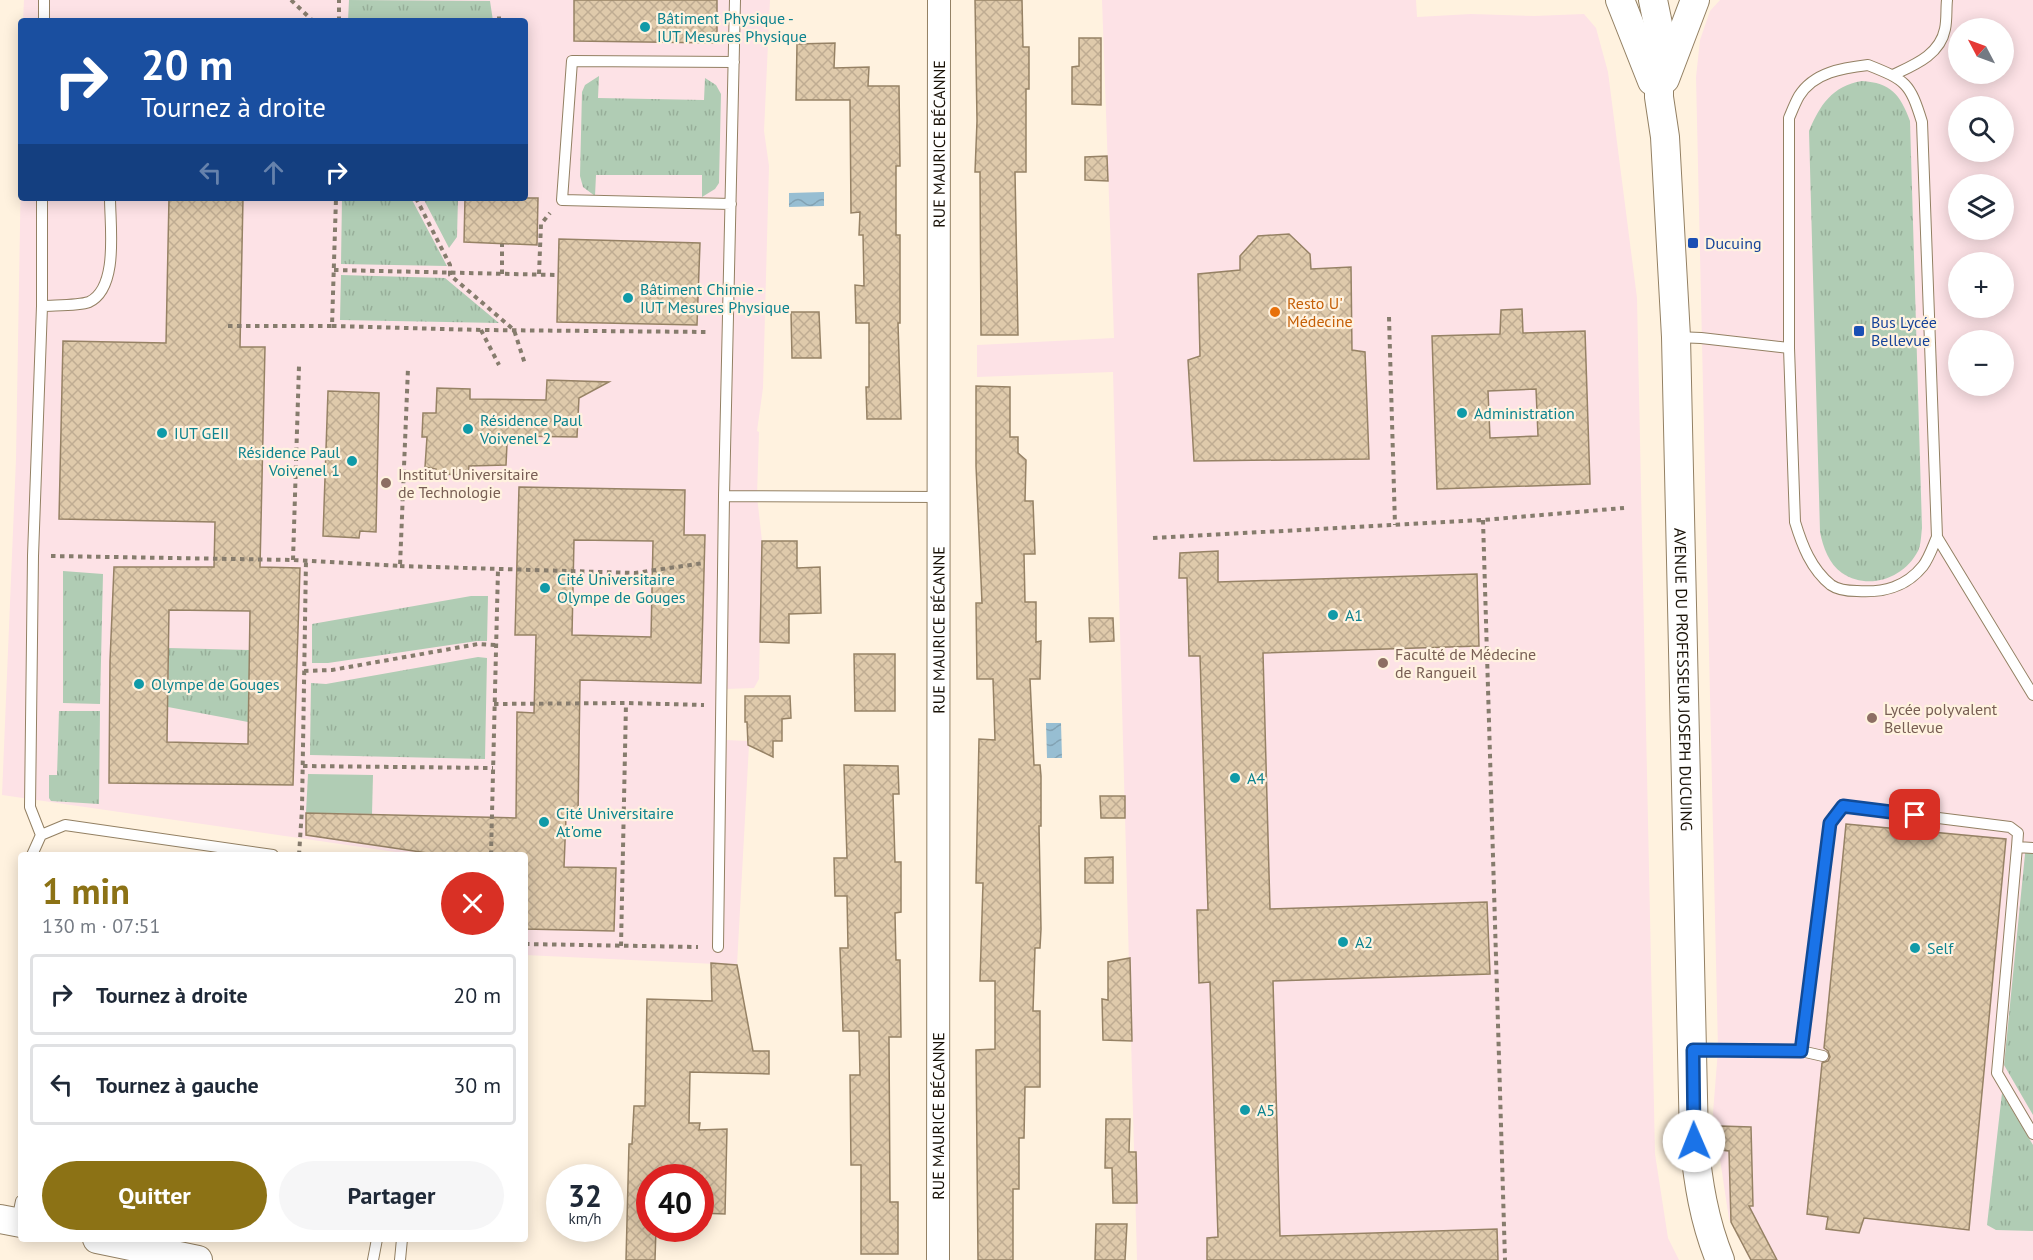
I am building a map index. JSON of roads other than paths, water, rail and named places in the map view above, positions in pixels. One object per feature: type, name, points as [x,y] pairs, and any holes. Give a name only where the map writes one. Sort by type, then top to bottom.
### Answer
[{"type":"street","name":"RUE MAURICE BÉCANNE","points":[[938,1260],[939,0]]},
{"type":"street","points":[[1620,0],[1659,97]]},
{"type":"street","points":[[1653,0],[1659,29],[1659,97]]},
{"type":"street","points":[[1659,97],[1695,0]]},
{"type":"street","name":"AVENUE DU PROFESSEUR JOSEPH DUCUING","points":[[1659,97],[1665,137],[1676,337],[1694,1141],[1699,1190],[1711,1238],[1720,1260]]},
{"type":"street","points":[[111,1242],[198,1260]]},
{"type":"lane","points":[[44,0],[44,18]]},
{"type":"lane","points":[[718,947],[724,496],[735,0]]},
{"type":"lane","points":[[1893,75],[1915,65],[1932,53],[1945,30],[1947,0]]},
{"type":"lane","points":[[731,204],[562,200],[572,61],[734,62]]},
{"type":"lane","points":[[1868,65],[1893,75],[1905,83],[1914,95],[1922,122],[1937,537],[1924,565],[1904,583],[1878,592],[1849,591],[1833,586],[1815,569],[1802,546],[1795,522],[1790,348],[1789,118],[1800,94],[1820,76],[1843,68],[1868,65]]},
{"type":"lane","points":[[33,852],[40,836],[30,807],[33,556],[42,306],[42,201]]},
{"type":"lane","points":[[42,306],[87,303],[100,294],[110,269],[110,201]]},
{"type":"lane","points":[[1676,337],[1790,348]]},
{"type":"lane","points":[[724,496],[939,497]]},
{"type":"lane","points":[[1937,537],[2033,695]]},
{"type":"lane","points":[[1801,1051],[1830,823],[1843,806],[2010,827],[2018,833],[1997,1073],[2033,1134]]},
{"type":"lane","points":[[40,836],[65,825],[252,852]]},
{"type":"lane","points":[[2017,847],[2033,848]]},
{"type":"lane","points":[[1693,1050],[1801,1051],[1823,1056]]},
{"type":"lane","points":[[373,1260],[376,1242]]},
{"type":"lane","points":[[400,1260],[402,1242]]},
{"type":"water","points":[[824,192],[824,206],[789,207],[789,193]]},
{"type":"water","points":[[1046,723],[1061,723],[1062,758],[1047,758]]},
{"type":"place","name":"Bâtiment Physique - IUT Mesures Physique","points":[[645,27]]},
{"type":"place","name":"Ducuing","points":[[1693,243]]},
{"type":"place","name":"Bâtiment Chimie - IUT Mesures Physique","points":[[628,298]]},
{"type":"place","name":"Resto U' Médecine","points":[[1275,312]]},
{"type":"place","name":"Bus Lycée Bellevue","points":[[1859,331]]},
{"type":"place","name":"Administration","points":[[1462,413]]},
{"type":"place","name":"Résidence Paul Voivenel 2","points":[[468,429]]},
{"type":"place","name":"IUT GEII","points":[[162,433]]},
{"type":"place","name":"Résidence Paul Voivenel 1","points":[[352,461]]},
{"type":"place","name":"Institut Universitaire de Technologie","points":[[386,483]]},
{"type":"place","name":"Cité Universitaire Olympe de Gouges","points":[[545,588]]},
{"type":"place","name":"A1","points":[[1333,615]]},
{"type":"place","name":"Faculté de Médecine de Rangueil","points":[[1383,663]]},
{"type":"place","name":"Olympe de Gouges","points":[[139,684]]},
{"type":"place","name":"Lycée polyvalent Bellevue","points":[[1872,718]]},
{"type":"place","name":"A4","points":[[1235,778]]},
{"type":"place","name":"Cité Universitaire At'ome","points":[[544,822]]},
{"type":"place","name":"A2","points":[[1343,942]]},
{"type":"place","name":"Self","points":[[1915,948]]},
{"type":"place","name":"A5","points":[[1245,1110]]}]
